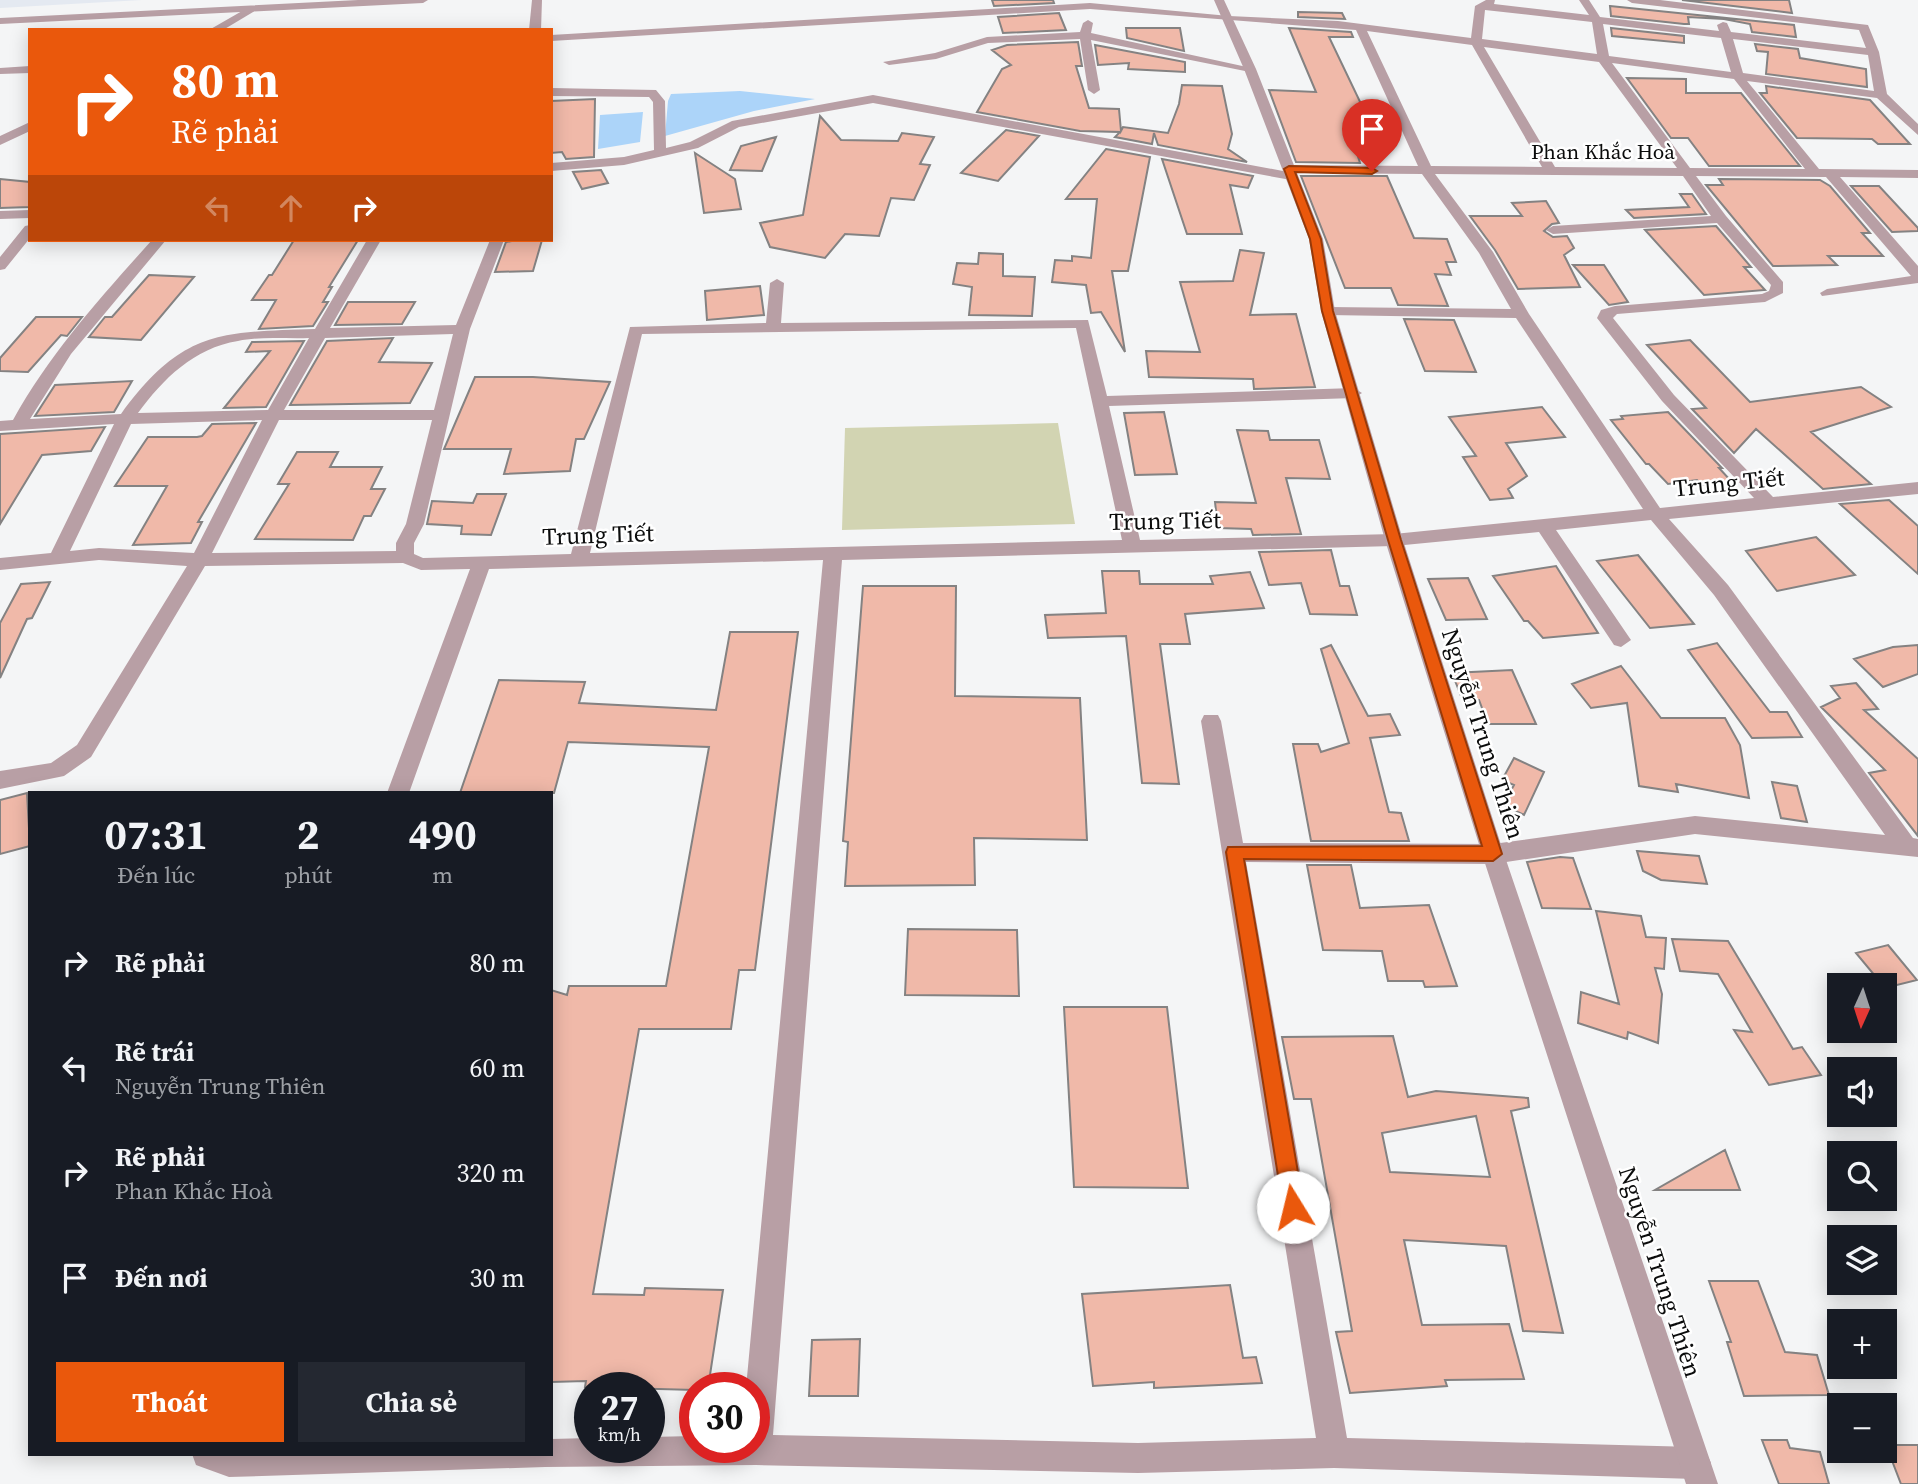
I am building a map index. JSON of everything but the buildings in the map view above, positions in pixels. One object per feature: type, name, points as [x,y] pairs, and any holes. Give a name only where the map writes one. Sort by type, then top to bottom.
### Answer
[{"type":"street","points":[[0,21],[253,9],[279,4],[424,0]]},
{"type":"street","points":[[535,28],[537,0]]},
{"type":"street","points":[[905,0],[910,17]]},
{"type":"street","name":"Nguyễn Trung Thiên","points":[[1219,0],[1250,69],[1316,239],[1328,311],[1394,540],[1493,854],[1699,1474]]},
{"type":"street","points":[[1584,0],[1597,20],[1604,60],[1721,219],[1778,285],[1776,293],[1746,300],[1615,310],[1604,316],[1668,398],[1770,505]]},
{"type":"street","points":[[1632,0],[1864,27],[1885,99],[1918,131]]},
{"type":"street","points":[[1544,1],[1484,2],[1480,6],[1476,42],[1551,172]]},
{"type":"street","points":[[1090,6],[1085,35],[1094,90]]},
{"type":"street","points":[[553,38],[1090,6],[1229,19],[1360,27],[1738,77],[1885,99],[1909,106]]},
{"type":"street","points":[[1480,6],[1873,52]]},
{"type":"street","points":[[218,28],[253,9]]},
{"type":"street","points":[[1716,10],[1727,35],[1738,77],[1918,277]]},
{"type":"street","points":[[1360,27],[1427,172],[1486,252],[1521,314],[1656,515],[1721,590],[1912,848]]},
{"type":"street","points":[[889,62],[936,56],[987,40],[1085,35],[1250,69]]},
{"type":"street","points":[[0,71],[28,69]]},
{"type":"street","points":[[553,92],[652,93],[659,101],[660,153]]},
{"type":"street","name":"Phan Khắc Hoà","points":[[553,167],[624,161],[694,145],[736,124],[873,99],[1290,173],[1918,174]]},
{"type":"street","points":[[0,141],[28,127]]},
{"type":"street","points":[[0,215],[28,214]]},
{"type":"street","points":[[1553,230],[1721,219]]},
{"type":"street","points":[[0,266],[28,231]]},
{"type":"street","points":[[19,424],[34,396],[84,327],[157,242]]},
{"type":"street","points":[[0,779],[57,771],[73,764],[200,560],[318,332],[373,242]]},
{"type":"street","points":[[408,559],[405,544],[415,524],[439,415],[462,329],[496,242]]},
{"type":"street","points":[[1827,293],[1918,277]]},
{"type":"street","points":[[774,326],[777,283]]},
{"type":"street","points":[[1328,311],[1521,314]]},
{"type":"street","points":[[579,560],[635,330],[774,326],[1083,323],[1132,546]]},
{"type":"street","points":[[57,558],[127,417],[152,383],[183,356],[235,336],[462,329]]},
{"type":"street","points":[[1100,401],[1353,393]]},
{"type":"street","points":[[0,426],[127,417],[274,413],[439,415]]},
{"type":"street","name":"Trung Tiết","points":[[0,564],[99,554],[200,560],[408,559],[421,564],[1394,540],[1770,505],[1918,488]]},
{"type":"street","points":[[1544,526],[1621,640]]},
{"type":"street","points":[[763,1372],[833,554]]},
{"type":"street","points":[[399,791],[482,563]]},
{"type":"street","points":[[1211,721],[1334,1453]]},
{"type":"street","points":[[1234,852],[1493,854],[1695,825],[1912,848]]},
{"type":"street","points":[[770,1450],[1138,1458],[1334,1453],[1699,1474]]},
{"type":"street","points":[[553,1454],[679,1452]]},
{"type":"street","points":[[213,1456],[229,1461],[451,1456]]},
{"type":"shaded area","points":[[0,0],[142,0],[0,8]]},
{"type":"green space","points":[[1058,423],[1075,524],[842,530],[845,428]]},
{"type":"water","points":[[740,91],[815,99],[754,111],[665,136],[671,94]]},
{"type":"water","points":[[643,112],[640,142],[598,149],[600,115]]},
{"type":"route","points":[[1293,1207],[1234,852],[1493,854],[1394,540],[1328,311],[1316,239],[1289,169],[1372,171]]}]
